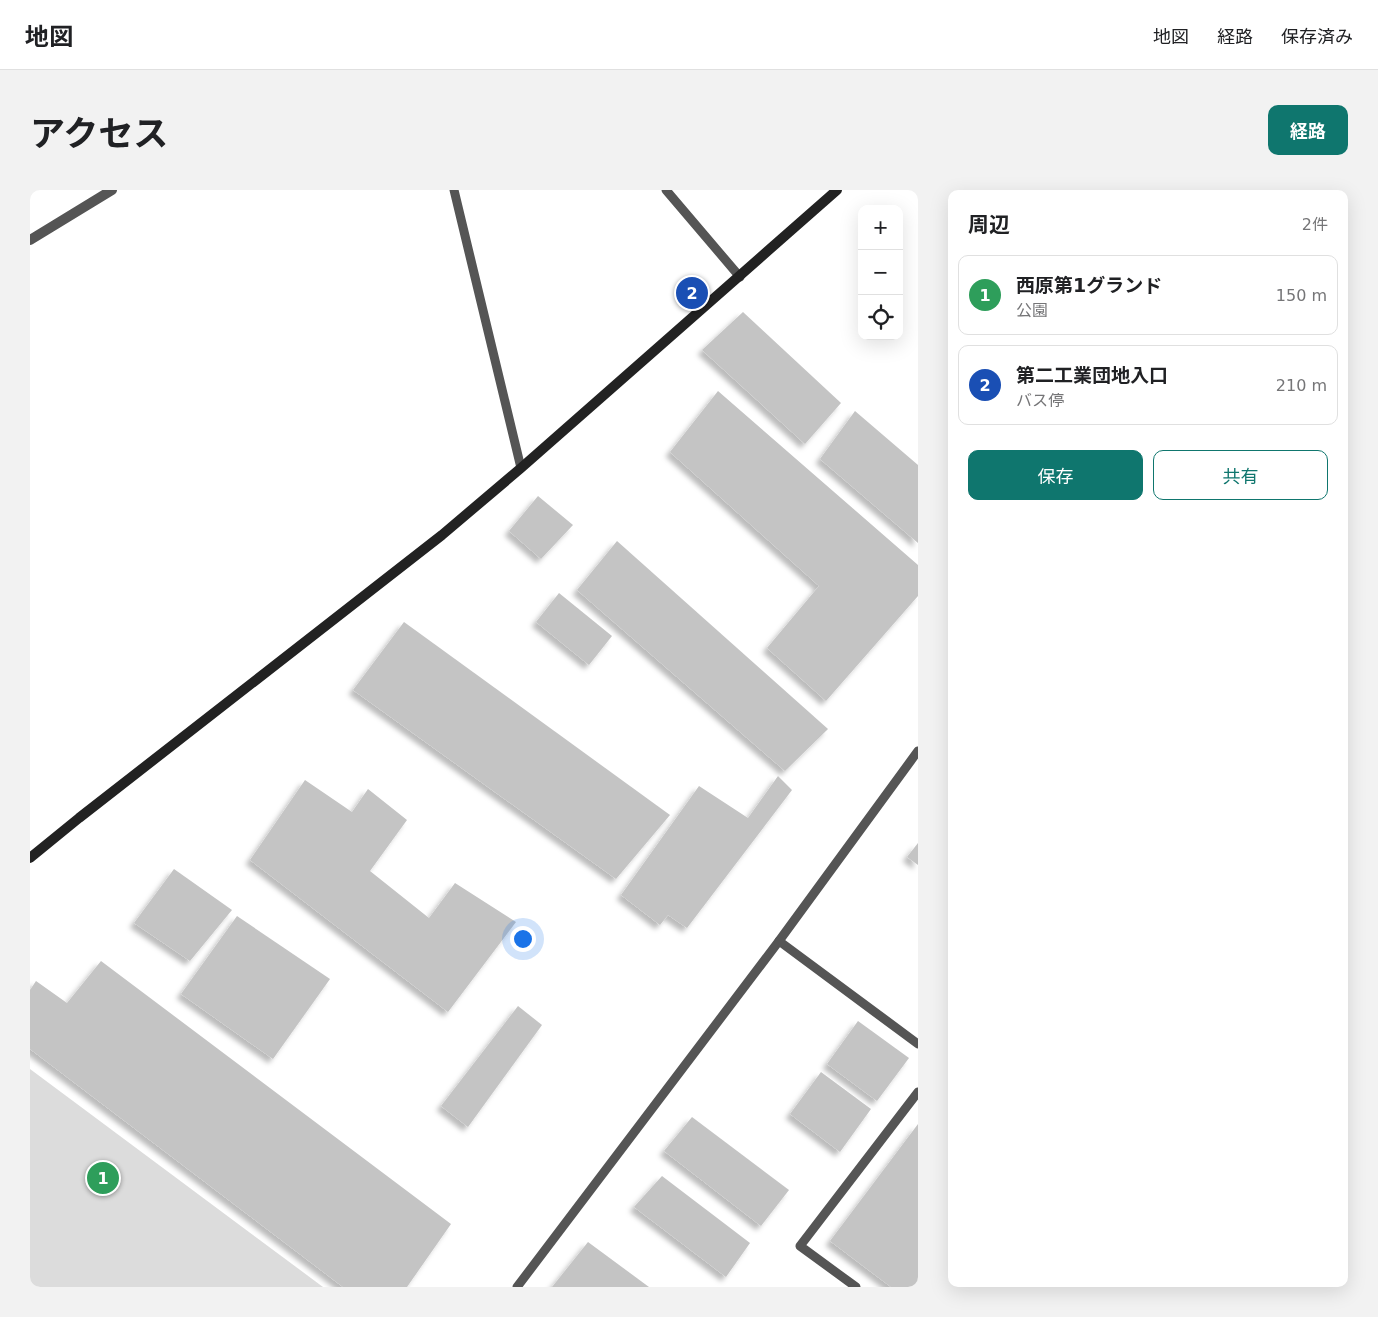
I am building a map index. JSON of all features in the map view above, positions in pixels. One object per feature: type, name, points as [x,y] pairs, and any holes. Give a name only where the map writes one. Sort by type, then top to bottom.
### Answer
[{"type":"street","points":[[30,240],[112,190]]},
{"type":"street","points":[[30,858],[442,535],[740,277],[837,190]]},
{"type":"lane","points":[[454,190],[521,468]]},
{"type":"lane","points":[[666,190],[740,277]]},
{"type":"lane","points":[[516,1287],[779,941],[918,751]]},
{"type":"lane","points":[[779,941],[918,1044]]},
{"type":"lane","points":[[856,1287],[800,1246],[918,1092]]},
{"type":"shaded area","points":[[30,1069],[323,1287],[30,1287]]},
{"type":"building","points":[[743,312],[841,403],[805,444],[702,350]]},
{"type":"building","points":[[718,391],[918,565],[918,596],[826,701],[767,648],[819,586],[670,452]]},
{"type":"building","points":[[855,411],[918,465],[918,543],[820,459]]},
{"type":"building","points":[[538,496],[573,525],[541,559],[509,531]]},
{"type":"building","points":[[617,541],[828,729],[785,771],[577,590]]},
{"type":"building","points":[[559,593],[612,636],[589,665],[536,622]]},
{"type":"building","points":[[404,622],[670,815],[616,879],[353,690]]},
{"type":"building","points":[[778,776],[792,790],[687,928],[668,915],[660,925],[621,895],[699,786],[748,818]]},
{"type":"building","points":[[305,780],[352,812],[368,789],[407,820],[370,871],[429,918],[455,883],[516,922],[448,1012],[250,860]]},
{"type":"building","points":[[918,843],[918,865],[907,857]]},
{"type":"building","points":[[174,869],[232,910],[190,961],[134,923]]},
{"type":"building","points":[[237,916],[330,979],[273,1059],[181,994]]},
{"type":"building","points":[[101,961],[451,1224],[407,1287],[343,1287],[30,1049],[30,990],[36,981],[67,1003]]},
{"type":"building","points":[[518,1006],[542,1025],[468,1127],[441,1106]]},
{"type":"building","points":[[858,1021],[909,1058],[877,1101],[827,1064]]},
{"type":"building","points":[[821,1072],[871,1109],[840,1152],[790,1114]]},
{"type":"building","points":[[692,1117],[789,1190],[761,1226],[664,1151]]},
{"type":"building","points":[[918,1124],[918,1287],[891,1287],[830,1241]]},
{"type":"building","points":[[662,1176],[750,1243],[726,1277],[634,1207]]},
{"type":"building","points":[[588,1242],[649,1287],[552,1287]]},
{"type":"place","name":"第二工業団地入口","points":[[692,293]]},
{"type":"place","name":"西原第1グランド","points":[[103,1178]]}]
